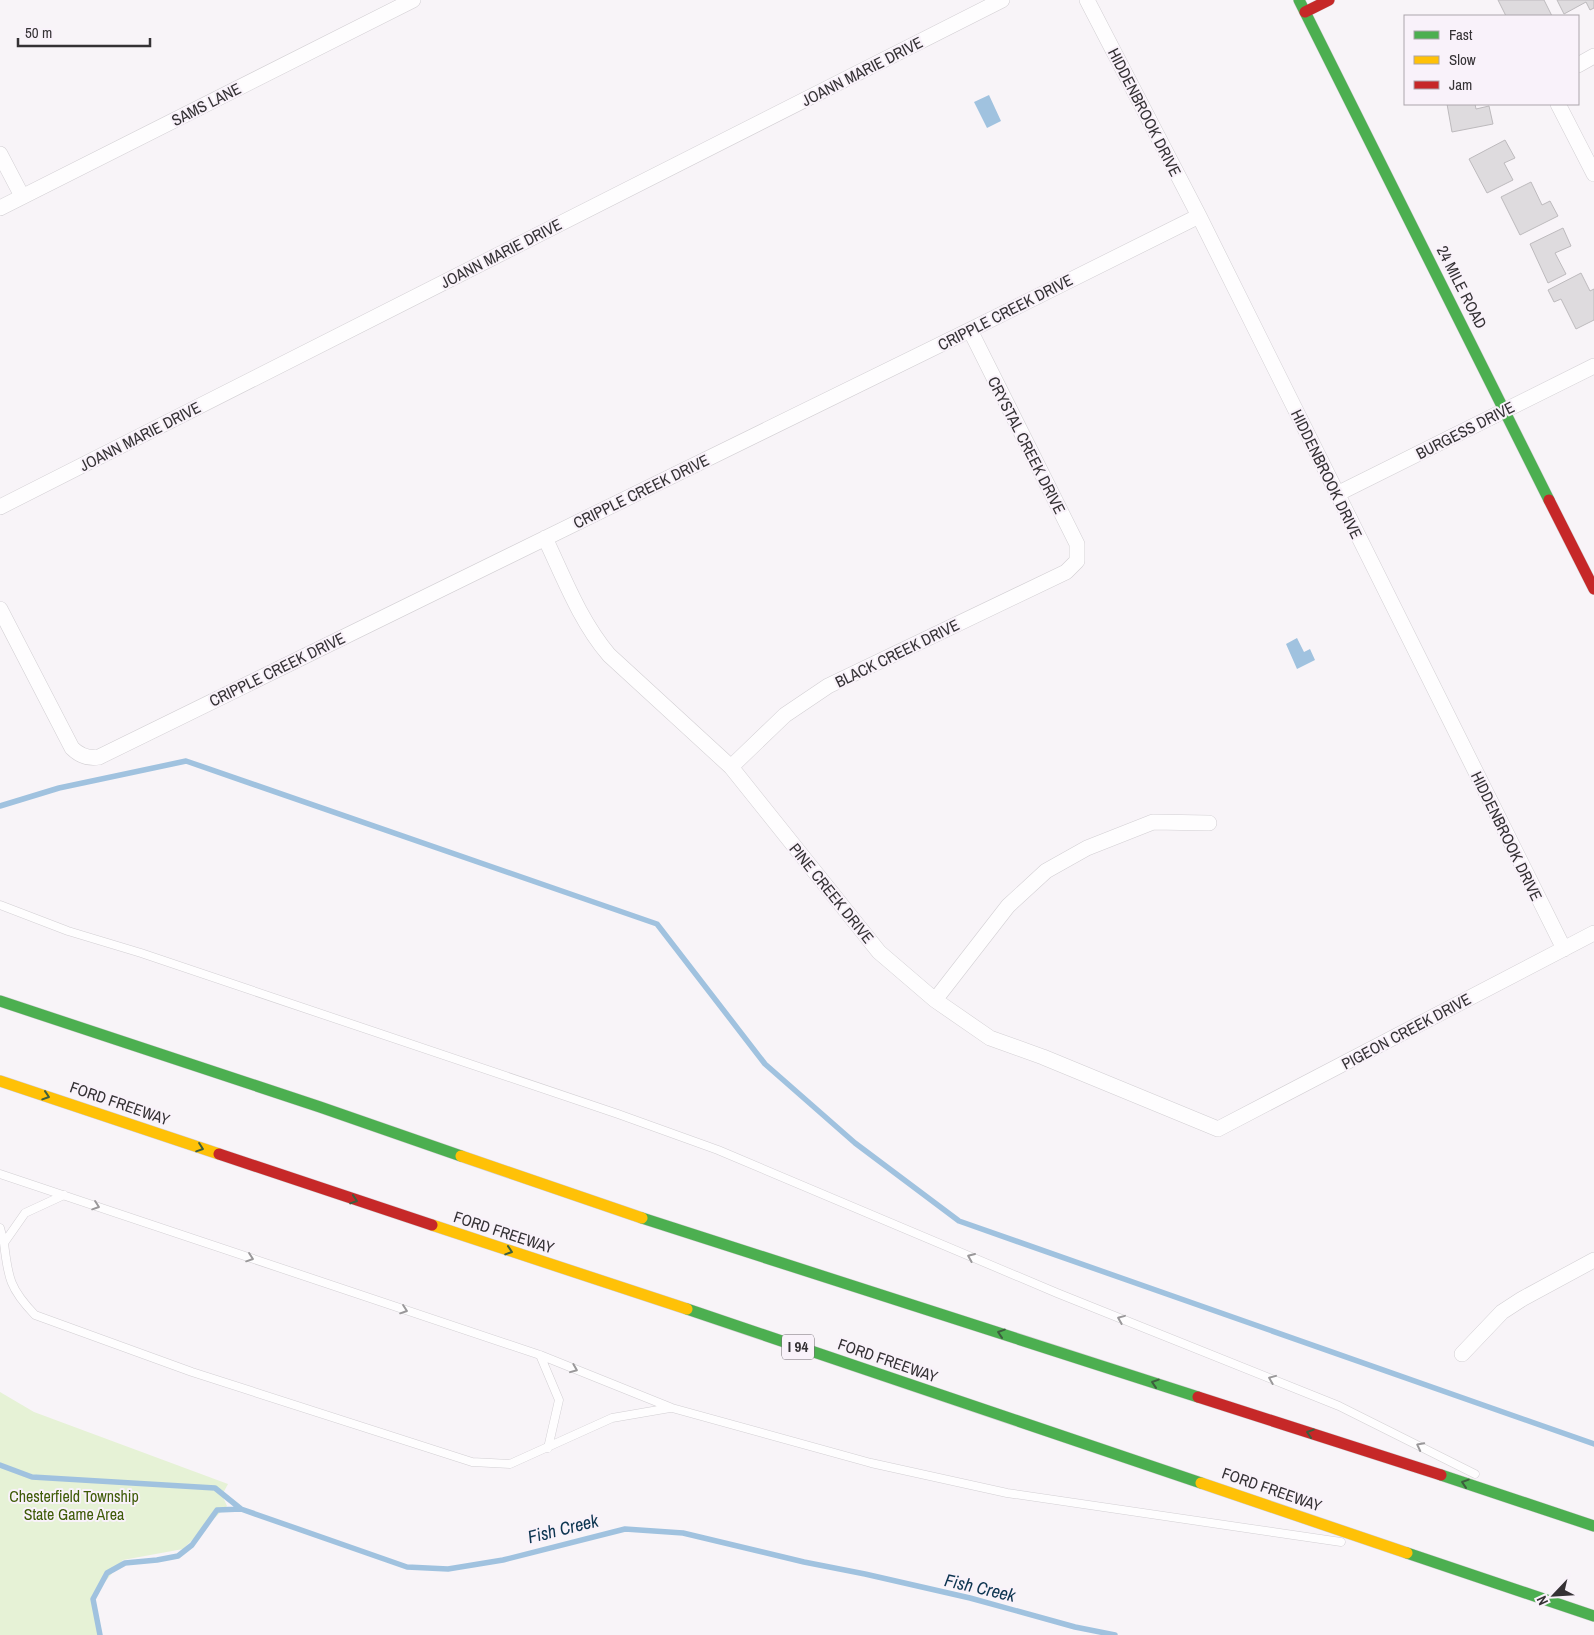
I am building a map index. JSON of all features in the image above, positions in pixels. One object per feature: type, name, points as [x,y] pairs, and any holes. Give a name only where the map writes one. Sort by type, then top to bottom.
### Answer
[{"type":"main road","name":"24 MILE ROAD","points":[[1299,0],[1594,589]]},
{"type":"main road","points":[[1305,12],[1329,0]]},
{"type":"main road","points":[[0,1001],[320,1107],[669,1227],[1594,1526]]},
{"type":"main road","name":"FORD FREEWAY","points":[[0,1081],[1594,1616]]},
{"type":"street","name":"SAMS LANE","points":[[0,208],[413,0]]},
{"type":"street","name":"JOANN MARIE DRIVE","points":[[0,507],[1002,0]]},
{"type":"street","name":"HIDDENBROOK DRIVE","points":[[1087,0],[1199,216],[1564,949]]},
{"type":"street","points":[[1579,64],[1594,56]]},
{"type":"street","points":[[1559,105],[1594,174]]},
{"type":"street","points":[[0,154],[22,196]]},
{"type":"street","name":"CRIPPLE CREEK DRIVE","points":[[0,609],[72,748],[81,756],[90,758],[101,756],[1199,216]]},
{"type":"street","name":"CRYSTAL CREEK DRIVE","points":[[970,330],[1077,544],[1077,561]]},
{"type":"street","name":"BURGESS DRIVE","points":[[1337,494],[1594,366]]},
{"type":"street","name":"PINE CREEK DRIVE","points":[[546,538],[581,614],[599,643],[609,655],[731,767],[879,952],[935,1000],[990,1038],[1043,1057],[1218,1129]]},
{"type":"street","name":"BLACK CREEK DRIVE","points":[[731,767],[785,715],[812,696],[852,673],[1066,572],[1077,561]]},
{"type":"street","points":[[935,1000],[1008,906],[1046,871],[1087,848],[1153,822],[1210,823]]},
{"type":"street","name":"PIGEON CREEK DRIVE","points":[[1218,1129],[1594,933]]},
{"type":"street","points":[[1462,1354],[1502,1312],[1594,1260]]},
{"type":"lane","points":[[0,904],[68,931],[160,959],[618,1114],[718,1150],[1066,1297],[1339,1406],[1480,1477]]},
{"type":"lane","points":[[0,1174],[540,1355],[672,1408],[871,1463],[1007,1493],[1348,1543]]},
{"type":"lane","points":[[4,1243],[25,1213],[64,1195]]},
{"type":"lane","points":[[0,1228],[4,1243],[7,1273],[18,1298],[34,1315],[192,1372],[472,1462],[510,1464],[612,1418],[672,1408]]},
{"type":"lane","points":[[540,1355],[559,1400],[548,1448]]},
{"type":"lane","points":[[1498,1486],[1542,1508]]},
{"type":"lane","points":[[1358,1545],[1407,1552]]},
{"type":"green space","name":"Chesterfield Township State Game Area","points":[[0,1392],[34,1412],[228,1484],[222,1495],[227,1506],[183,1549],[123,1560],[95,1594],[98,1635],[0,1635]]},
{"type":"water","points":[[989,95],[1001,121],[987,128],[974,102]]},
{"type":"water","points":[[1297,638],[1304,652],[1310,649],[1315,660],[1297,669],[1286,644]]},
{"type":"building","points":[[1498,0],[1544,0],[1552,15],[1506,15]]},
{"type":"building","points":[[1557,0],[1594,0],[1594,8],[1590,10],[1586,2],[1564,14]]},
{"type":"building","points":[[1447,105],[1475,105],[1476,109],[1489,106],[1493,124],[1452,132]]},
{"type":"building","points":[[1505,140],[1515,158],[1504,163],[1513,180],[1487,193],[1469,159]]},
{"type":"building","points":[[1531,182],[1542,205],[1550,201],[1558,216],[1520,235],[1501,197]]},
{"type":"building","points":[[1563,228],[1571,246],[1555,253],[1566,274],[1548,283],[1530,244]]},
{"type":"building","points":[[1581,273],[1590,291],[1594,289],[1594,320],[1576,329],[1561,299],[1554,302],[1548,290]]},
{"type":"waterway","points":[[0,806],[59,788],[186,761],[657,924],[765,1064],[855,1143],[959,1221],[1594,1444]]},
{"type":"waterway","points":[[0,1465],[32,1477],[215,1488],[241,1509]]},
{"type":"waterway","name":"Fish Creek","points":[[100,1635],[93,1599],[107,1573],[125,1563],[178,1556],[192,1545],[217,1510],[241,1509],[407,1567],[448,1569],[503,1560],[625,1529],[683,1533],[804,1562],[970,1598],[1075,1627],[1115,1635]]},
{"type":"traffic: fast","points":[[1299,0],[1549,500]]},
{"type":"traffic: fast","points":[[0,1001],[320,1107],[461,1156]]},
{"type":"traffic: fast","points":[[642,1218],[1198,1397]]},
{"type":"traffic: fast","points":[[687,1309],[1201,1483]]},
{"type":"traffic: fast","points":[[1441,1475],[1594,1526]]},
{"type":"traffic: fast","points":[[1407,1553],[1594,1616]]},
{"type":"traffic: slow","points":[[0,1081],[219,1154]]},
{"type":"traffic: slow","points":[[461,1156],[642,1218]]},
{"type":"traffic: slow","points":[[432,1225],[687,1309]]},
{"type":"traffic: slow","points":[[1201,1483],[1407,1553]]},
{"type":"traffic: jam","points":[[1305,12],[1329,0]]},
{"type":"traffic: jam","points":[[1549,500],[1594,589]]},
{"type":"traffic: jam","points":[[219,1154],[432,1225]]},
{"type":"traffic: jam","points":[[1198,1397],[1441,1475]]}]
